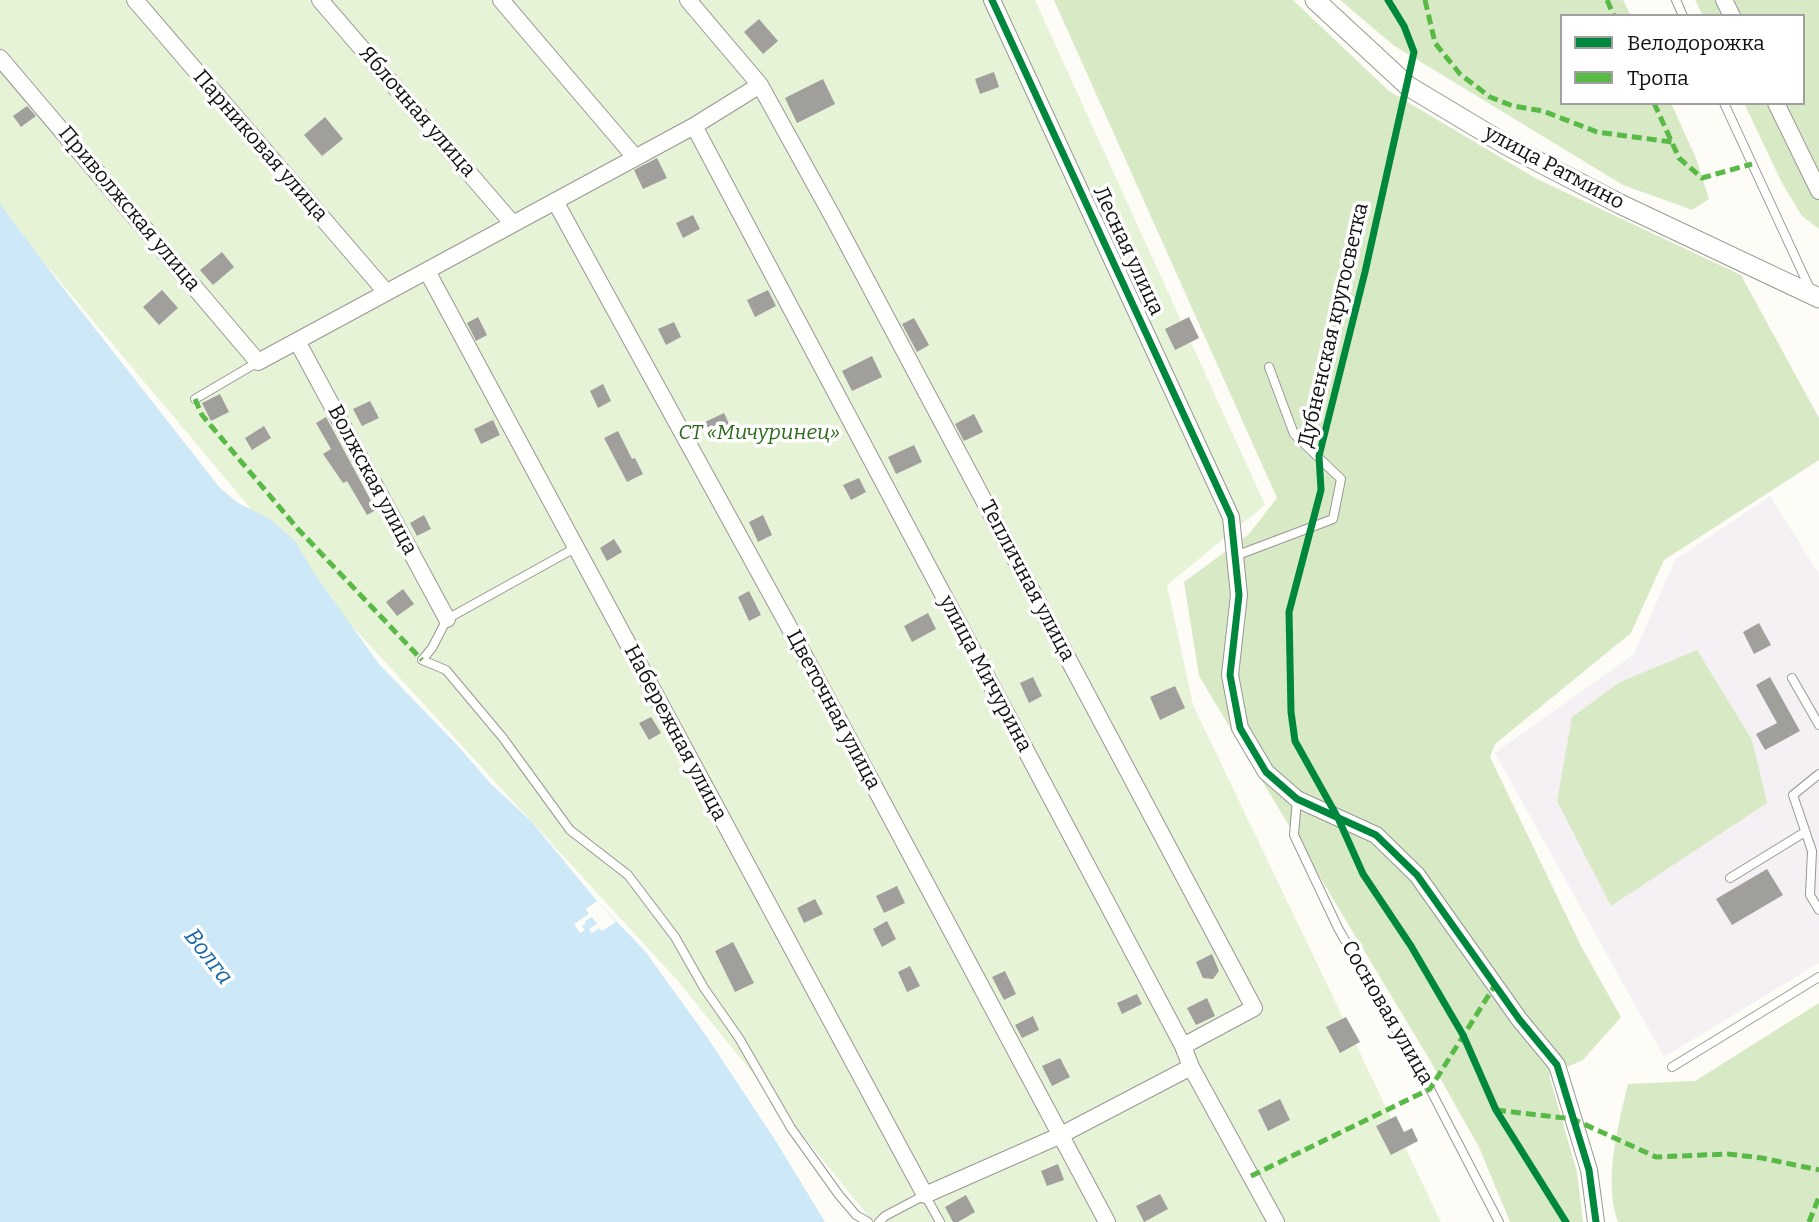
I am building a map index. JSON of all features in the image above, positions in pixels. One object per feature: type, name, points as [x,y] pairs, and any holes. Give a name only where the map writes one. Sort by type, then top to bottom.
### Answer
[{"type":"street","name":"Парниковая улица","points":[[135,0],[386,292]]},
{"type":"street","name":"Яблочная улица","points":[[320,0],[513,224]]},
{"type":"street","points":[[501,0],[634,156]]},
{"type":"street","points":[[258,362],[634,156],[694,126],[760,85],[688,0]]},
{"type":"street","name":"Лесная улица","points":[[992,0],[1231,517],[1239,595],[1230,676],[1240,728],[1266,772],[1297,799],[1376,835],[1403,859],[1519,1019],[1557,1065],[1589,1170],[1596,1222]]},
{"type":"street","name":"улица Ратмино","points":[[1315,0],[1408,86],[1508,146],[1620,204],[1816,296]]},
{"type":"street","name":"Приволжская улица","points":[[0,58],[258,362]]},
{"type":"street","name":"Тепличная улица","points":[[760,85],[1254,1008],[1183,1046]]},
{"type":"street","points":[[1777,105],[1819,191]]},
{"type":"street","name":"улица Мичурина","points":[[694,126],[1183,1046],[1191,1067],[1276,1222]]},
{"type":"street","name":"Цветочная улица","points":[[555,201],[789,627],[1107,1222]]},
{"type":"street","name":"Набережная улица","points":[[427,271],[925,1195]]},
{"type":"street","name":"Волжская улица","points":[[297,341],[447,619]]},
{"type":"street","points":[[925,1195],[1059,1136],[1191,1067]]},
{"type":"lane","points":[[1725,105],[1816,296]]},
{"type":"lane","points":[[195,399],[258,362]]},
{"type":"lane","points":[[1235,556],[1333,519],[1341,479],[1294,434],[1269,367]]},
{"type":"lane","points":[[575,548],[447,619],[432,648],[422,660],[446,670],[503,738],[570,830],[628,875],[675,937],[704,988],[745,1048],[791,1128],[839,1195],[856,1215],[868,1222]]},
{"type":"lane","points":[[1792,678],[1819,725]]},
{"type":"lane","points":[[1819,774],[1793,795],[1812,851],[1810,895],[1819,910]]},
{"type":"lane","name":"Сосновая улица","points":[[1297,799],[1294,835],[1338,928],[1430,1088],[1499,1222]]},
{"type":"lane","points":[[1730,878],[1805,832]]},
{"type":"lane","points":[[1672,1067],[1819,976]]},
{"type":"lane","points":[[879,1222],[885,1216],[925,1195],[940,1222]]},
{"type":"shaded area","points":[[1770,496],[1819,574],[1819,963],[1664,1057],[1495,753],[1634,654],[1675,560]]},
{"type":"green space","name":"СТ «Мичуринец»","points":[[0,0],[1035,0],[1265,505],[1167,585],[1193,705],[1441,1222],[873,1222],[677,980],[319,590],[0,210]]},
{"type":"green space","points":[[1054,0],[1293,0],[1389,91],[1537,179],[1741,275],[1819,418],[1819,460],[1664,560],[1631,633],[1495,744],[1490,757],[1582,948],[1621,1017],[1583,1060],[1549,1075],[1577,1172],[1583,1222],[1510,1222],[1479,1147],[1428,1057],[1199,676],[1184,582],[1249,534],[1277,498]]},
{"type":"green space","points":[[1340,0],[1623,0],[1630,14],[1560,14],[1560,105],[1672,105],[1696,158],[1709,199],[1692,210],[1623,185],[1393,45]]},
{"type":"green space","points":[[1695,0],[1819,0],[1819,229],[1802,216],[1782,183],[1745,105],[1805,105],[1805,14],[1702,14]]},
{"type":"green space","points":[[1697,650],[1752,740],[1767,803],[1611,906],[1557,801],[1572,717],[1620,682]]},
{"type":"green space","points":[[1819,1003],[1819,1222],[1618,1222],[1612,1189],[1612,1171],[1616,1135],[1628,1084],[1695,1081]]},
{"type":"water","name":"Волга","points":[[0,204],[220,488],[238,503],[270,519],[295,541],[314,573],[379,664],[491,784],[531,821],[597,901],[645,951],[707,1037],[825,1222],[0,1222]]},
{"type":"pier","points":[[597,901],[616,922],[602,931],[599,928],[592,933],[589,929],[597,924],[592,917],[585,921],[582,926],[585,930],[580,933],[574,924],[589,914],[586,909]]},
{"type":"building","points":[[759,19],[778,41],[763,54],[744,32]]},
{"type":"building","points":[[994,72],[999,87],[980,94],[975,79]]},
{"type":"building","points":[[823,79],[835,104],[797,123],[785,98]]},
{"type":"building","points":[[27,106],[36,116],[21,127],[13,116]]},
{"type":"building","points":[[325,117],[343,139],[322,156],[304,135]]},
{"type":"building","points":[[657,158],[667,178],[643,189],[634,170]]},
{"type":"building","points":[[693,215],[700,229],[683,238],[676,223]]},
{"type":"building","points":[[222,252],[234,267],[213,285],[200,270]]},
{"type":"building","points":[[162,290],[178,308],[159,325],[143,307]]},
{"type":"building","points":[[768,290],[776,306],[755,317],[747,300]]},
{"type":"building","points":[[478,317],[487,335],[476,341],[467,323]]},
{"type":"building","points":[[1189,317],[1199,338],[1175,350],[1165,329]]},
{"type":"building","points":[[914,318],[929,345],[917,352],[902,324]]},
{"type":"building","points":[[674,322],[681,337],[666,345],[658,329]]},
{"type":"building","points":[[872,356],[882,377],[852,391],[842,371]]},
{"type":"building","points":[[603,384],[611,401],[598,408],[590,391]]},
{"type":"building","points":[[220,394],[229,412],[211,421],[202,403]]},
{"type":"building","points":[[370,401],[379,418],[362,426],[353,409]]},
{"type":"building","points":[[724,413],[730,426],[712,435],[705,422]]},
{"type":"building","points":[[974,414],[983,432],[964,441],[955,424]]},
{"type":"building","points":[[326,417],[376,510],[367,515],[347,481],[343,483],[323,454],[331,449],[316,423]]},
{"type":"building","points":[[493,420],[500,435],[481,444],[474,429]]},
{"type":"building","points":[[264,426],[271,438],[252,450],[245,438]]},
{"type":"building","points":[[618,431],[643,474],[627,482],[604,438]]},
{"type":"building","points":[[914,445],[922,462],[896,474],[888,457]]},
{"type":"building","points":[[859,478],[866,492],[851,500],[843,485]]},
{"type":"building","points":[[424,515],[431,529],[417,536],[410,523]]},
{"type":"building","points":[[763,515],[772,535],[758,542],[749,522]]},
{"type":"building","points":[[614,539],[622,552],[607,561],[600,548]]},
{"type":"building","points":[[403,589],[414,604],[397,616],[386,602]]},
{"type":"building","points":[[749,591],[761,615],[749,621],[738,597]]},
{"type":"building","points":[[928,613],[936,629],[912,642],[904,626]]},
{"type":"building","points":[[1759,623],[1771,645],[1754,654],[1743,632]]},
{"type":"building","points":[[1033,677],[1042,696],[1029,703],[1020,683]]},
{"type":"building","points":[[1770,677],[1800,731],[1765,750],[1756,734],[1777,723],[1756,685]]},
{"type":"building","points":[[1175,686],[1185,708],[1160,720],[1150,697]]},
{"type":"building","points":[[651,717],[661,733],[649,740],[639,723]]},
{"type":"building","points":[[1767,869],[1783,895],[1732,925],[1716,899]]},
{"type":"building","points":[[897,886],[905,903],[884,913],[876,896]]},
{"type":"building","points":[[815,899],[823,914],[804,923],[797,908]]},
{"type":"building","points":[[887,921],[896,939],[882,947],[873,929]]},
{"type":"building","points":[[733,942],[754,983],[735,992],[715,951]]},
{"type":"building","points":[[1212,954],[1219,971],[1213,979],[1203,978],[1196,962]]},
{"type":"building","points":[[910,966],[920,986],[907,992],[898,972]]},
{"type":"building","points":[[1005,971],[1016,994],[1004,1000],[992,977]]},
{"type":"building","points":[[1137,994],[1142,1004],[1122,1014],[1117,1003]]},
{"type":"building","points":[[1207,998],[1215,1016],[1196,1025],[1187,1008]]},
{"type":"building","points":[[1033,1016],[1039,1030],[1022,1038],[1015,1025]]},
{"type":"building","points":[[1346,1017],[1360,1042],[1340,1053],[1326,1027]]},
{"type":"building","points":[[1060,1058],[1070,1077],[1052,1086],[1042,1066]]},
{"type":"building","points":[[1280,1099],[1290,1120],[1268,1131],[1258,1110]]},
{"type":"building","points":[[1396,1116],[1404,1132],[1412,1128],[1418,1141],[1391,1155],[1376,1126]]},
{"type":"building","points":[[1058,1164],[1064,1180],[1047,1186],[1041,1171]]},
{"type":"building","points":[[1160,1194],[1168,1209],[1144,1222],[1136,1206]]},
{"type":"building","points":[[966,1195],[975,1212],[953,1222],[945,1207]]},
{"type":"marked path","points":[[1425,0],[1435,43],[1460,74],[1490,97],[1513,106],[1543,111],[1597,132],[1672,142]]},
{"type":"marked path","points":[[1607,0],[1613,14]]},
{"type":"marked path","points":[[1655,105],[1679,158],[1702,178],[1752,164]]},
{"type":"marked path","points":[[195,399],[202,415],[297,528],[422,660]]},
{"type":"marked path","points":[[1251,1176],[1430,1089],[1495,985]]},
{"type":"marked path","points":[[1496,1110],[1573,1119],[1656,1157],[1728,1154],[1819,1170]]},
{"type":"marked path","points":[[1809,1222],[1819,1197]]},
{"type":"cycle path","points":[[992,0],[1231,517],[1239,595],[1230,675],[1240,728],[1266,772],[1297,799],[1376,835],[1417,875],[1519,1019],[1557,1065],[1589,1170],[1596,1222]]},
{"type":"cycle path","name":"Дубненская кругосветка","points":[[1388,0],[1404,26],[1414,52],[1365,272],[1319,456],[1321,490],[1289,612],[1291,712],[1295,741],[1338,818],[1363,874],[1411,946],[1463,1035],[1496,1110],[1566,1222]]}]
